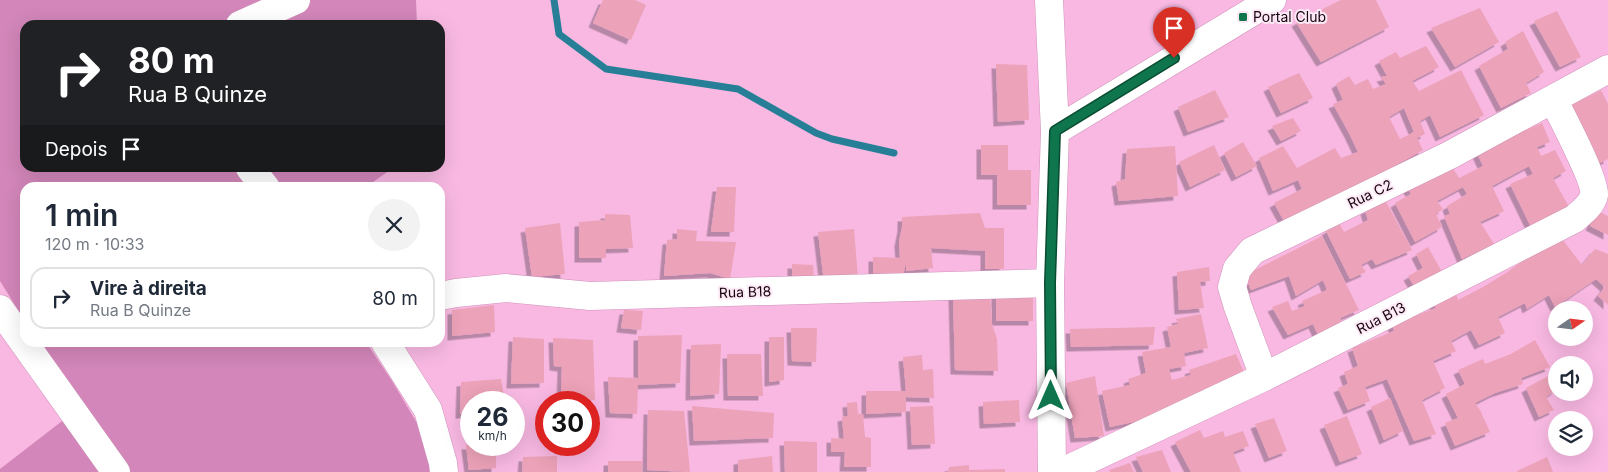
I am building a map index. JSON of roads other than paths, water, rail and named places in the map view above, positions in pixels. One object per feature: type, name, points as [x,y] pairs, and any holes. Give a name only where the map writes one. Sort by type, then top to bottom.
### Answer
[{"type":"street","points":[[251,20],[296,0]]},
{"type":"street","points":[[1049,0],[1055,131],[1050,283],[1052,472]]},
{"type":"street","points":[[1055,131],[1272,0]]},
{"type":"street","name":"Rua C2","points":[[1264,377],[1232,287],[1237,269],[1252,251],[1450,156],[1608,69]]},
{"type":"street","name":"Rua B13","points":[[1062,472],[1264,377],[1574,219],[1586,209],[1594,196],[1591,178],[1552,99]]},
{"type":"street","points":[[253,172],[261,182]]},
{"type":"street","name":"Rua B18","points":[[445,295],[456,292],[506,288],[590,296],[1050,283]]},
{"type":"street","points":[[0,309],[20,337]]},
{"type":"street","points":[[27,347],[116,472]]},
{"type":"street","points":[[388,347],[428,410],[444,472]]},
{"type":"waterway","points":[[554,0],[559,34],[606,69],[738,89],[816,133],[832,139],[894,153]]},
{"type":"place","name":"Portal Club","points":[[1243,17]]}]
